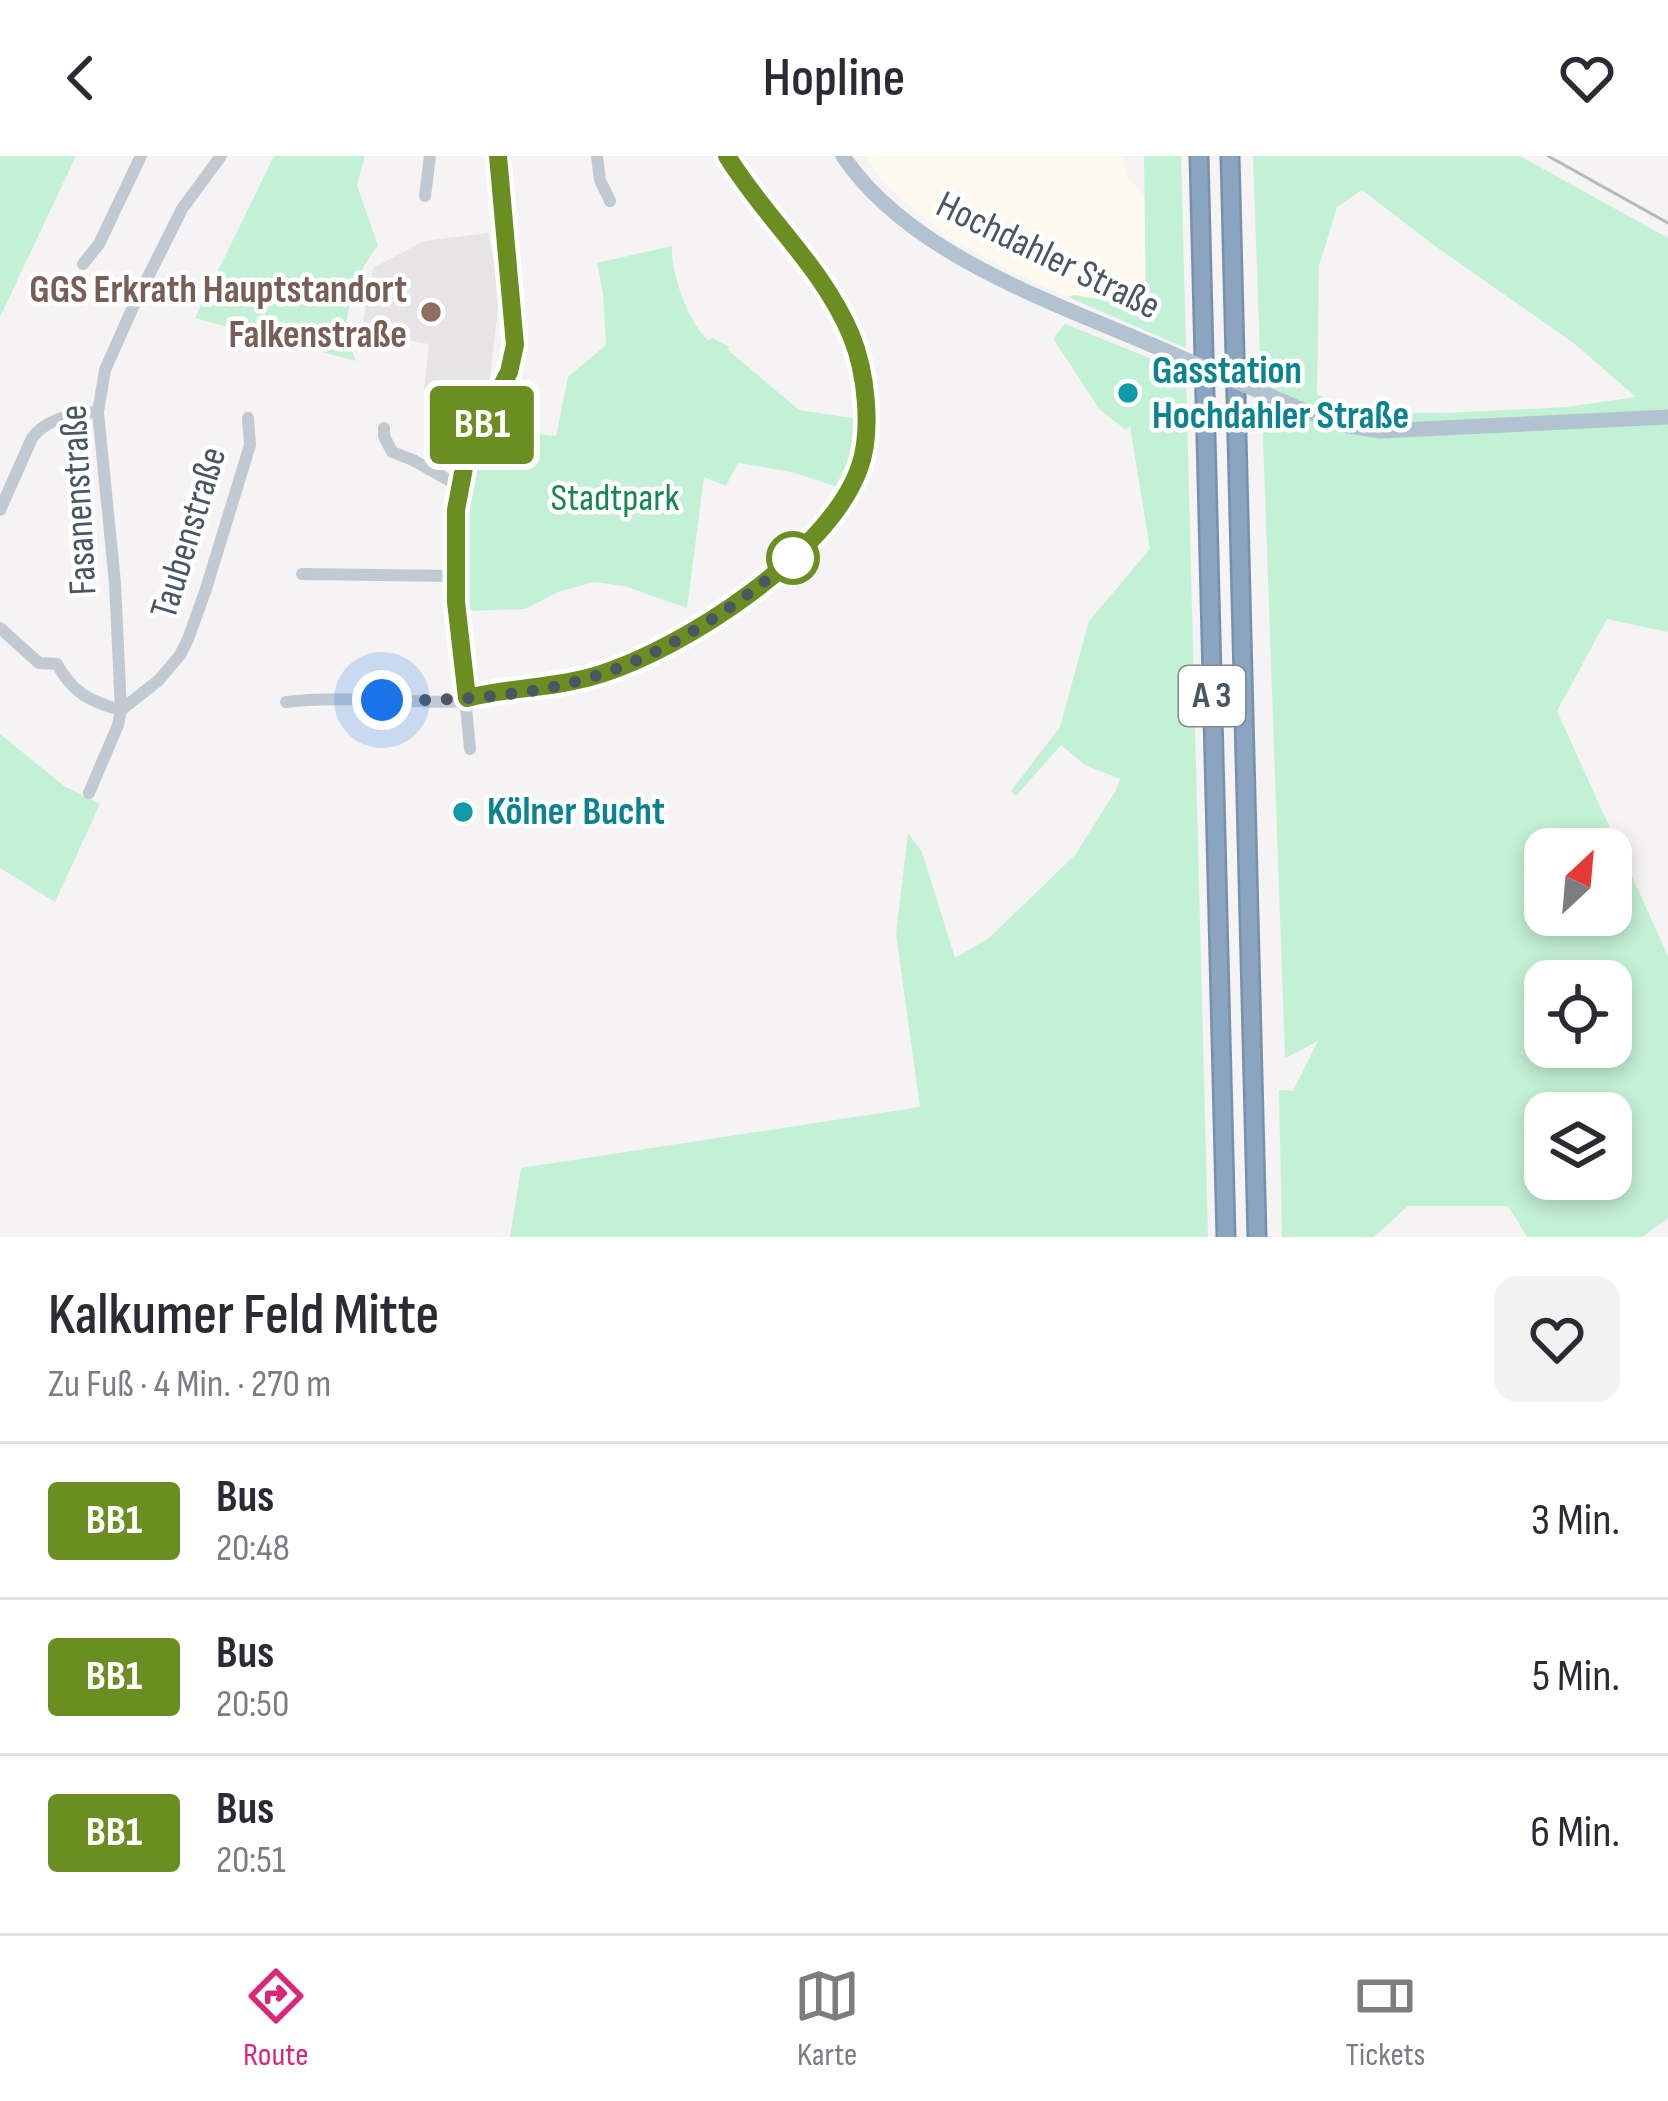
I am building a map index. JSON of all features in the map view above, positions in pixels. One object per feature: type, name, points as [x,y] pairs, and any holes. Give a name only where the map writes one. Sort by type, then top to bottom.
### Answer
[{"type":"highway","name":"A 3","points":[[1198,156],[1226,1237]]},
{"type":"highway","name":"A 3","points":[[1230,156],[1257,1237]]},
{"type":"main road","name":"Hochdahler Straße","points":[[843,156],[860,180],[916,232],[1014,284],[1337,424],[1380,431],[1668,417]]},
{"type":"street","points":[[83,264],[99,244],[141,156]]},
{"type":"street","name":"Fasanenstraße","points":[[89,794],[121,710],[115,583],[98,412],[105,370],[182,209],[221,156]]},
{"type":"street","points":[[424,196],[430,156]]},
{"type":"street","points":[[470,749],[455,576],[456,510],[467,452],[509,372],[515,345],[498,156]]},
{"type":"street","points":[[597,156],[600,180],[610,201]]},
{"type":"street","points":[[286,701],[458,701],[603,674],[669,643],[756,590],[827,524],[847,497],[861,465],[866,416],[862,374],[851,335],[817,272],[727,156]]},
{"type":"street","points":[[0,510],[40,428],[51,421],[98,412]]},
{"type":"street","name":"Taubenstraße","points":[[121,710],[159,680],[188,639],[250,445],[248,418]]},
{"type":"street","points":[[384,428],[392,452],[459,486]]},
{"type":"street","points":[[302,574],[455,576]]},
{"type":"street","points":[[0,628],[39,662],[57,664],[69,685],[99,705],[121,710]]},
{"type":"shaded area","points":[[864,156],[1121,156],[1127,175],[1145,199],[1146,308],[1068,297],[950,239],[883,181]]},
{"type":"shaded area","name":"GGS Erkrath Hauptstandort Falkenstraße","points":[[488,233],[500,291],[489,386],[469,421],[424,389],[429,344],[361,333],[373,268],[424,241]]},
{"type":"green space","points":[[0,156],[76,156],[0,317]]},
{"type":"green space","points":[[274,156],[365,156],[357,185],[378,246],[350,305],[348,342],[356,361],[195,318]]},
{"type":"green space","points":[[1144,156],[1181,156],[1186,348],[1068,297],[1146,307]]},
{"type":"green space","points":[[1253,156],[1520,156],[1668,238],[1668,632],[1607,619],[1557,711],[1610,828],[1524,828],[1524,936],[1632,936],[1632,877],[1668,956],[1668,1218],[1642,1237],[1527,1237],[1508,1206],[1408,1206],[1374,1237],[1282,1237],[1279,1090],[1293,1091],[1318,1041],[1285,1058]],"holes":[[[1362,190],[1575,344],[1636,397],[1567,407],[1447,413],[1351,412],[1317,394],[1319,266],[1337,207]]]},
{"type":"green space","name":"Stadtpark","points":[[672,246],[682,296],[708,340],[729,347],[799,410],[858,419],[841,488],[792,472],[738,463],[726,486],[704,477],[687,608],[624,586],[594,582],[558,592],[525,609],[465,611],[463,516],[479,448],[491,428],[556,436],[568,377],[606,345],[597,263]]},
{"type":"green space","points":[[1065,324],[1186,375],[1208,1237],[510,1237],[521,1168],[920,1107],[896,934],[908,833],[922,852],[955,958],[989,938],[1075,855],[1115,792],[1120,779],[1085,765],[1061,745],[1016,796],[1011,791],[1060,727],[1089,621],[1150,549],[1130,426],[1126,430],[1100,410],[1053,338]]},
{"type":"green space","points":[[0,734],[64,786],[100,804],[55,902],[0,868]]},
{"type":"railway","points":[[1548,156],[1668,223]]},
{"type":"bus line","name":"BB1","points":[[498,156],[515,345],[509,372],[467,452],[459,486],[455,576],[467,698],[603,674],[669,643],[756,590],[808,544],[847,497],[861,465],[866,416],[862,374],[851,335],[817,272],[727,156]]},
{"type":"place","name":"GGS Erkrath Hauptstandort Falkenstraße","points":[[431,312]]},
{"type":"place","name":"Gasstation Hochdahler Straße","points":[[1128,393]]},
{"type":"place","name":"Kölner Bucht","points":[[463,812]]},
{"type":"route","points":[[382,700],[458,701],[603,674],[734,605],[798,554],[793,558]]}]
